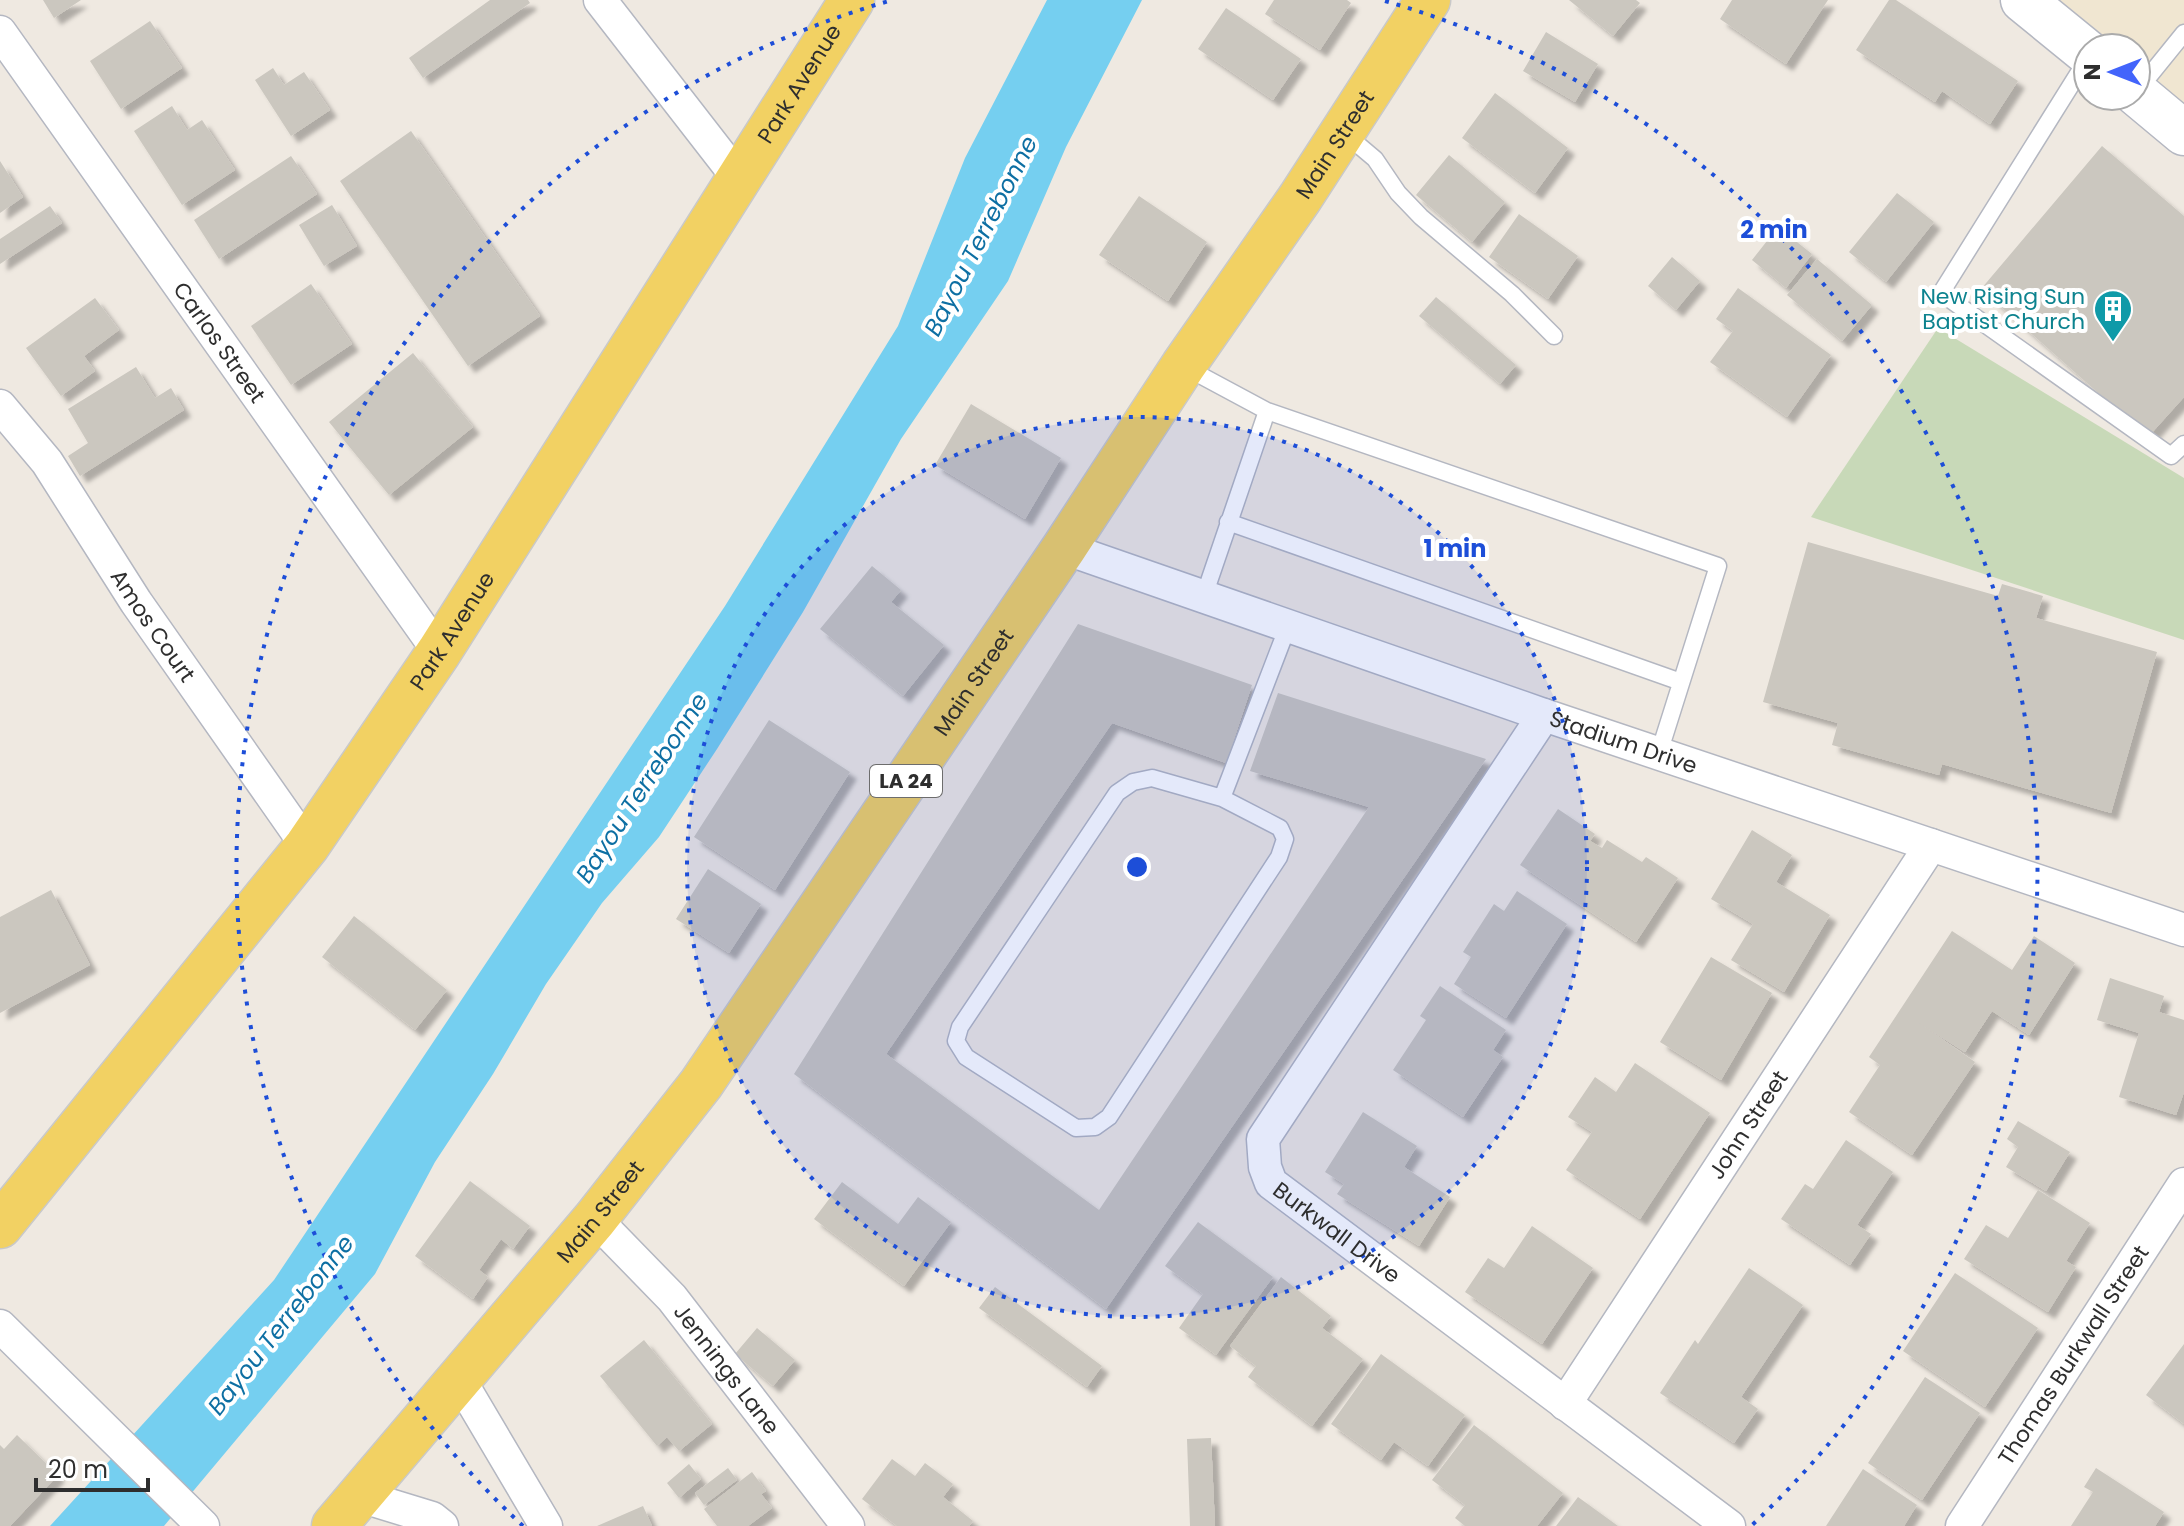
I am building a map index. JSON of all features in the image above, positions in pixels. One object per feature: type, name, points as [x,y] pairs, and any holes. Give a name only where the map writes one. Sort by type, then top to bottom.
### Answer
[{"type":"main road","name":"Park Avenue","points":[[0,1226],[307,846],[439,652],[852,0]]},
{"type":"main road","name":"Main Street","points":[[347,1511],[595,1219],[701,1084],[1064,548],[1183,366],[1300,198],[1428,0]]},
{"type":"street","points":[[600,0],[739,179]]},
{"type":"street","points":[[2023,0],[2072,42]]},
{"type":"street","name":"Carlos Street","points":[[0,32],[439,652]]},
{"type":"street","points":[[2152,106],[2184,133]]},
{"type":"street","name":"Amos Court","points":[[0,406],[47,462],[136,602],[307,846]]},
{"type":"street","name":"Stadium Drive","points":[[1064,548],[1544,715],[2184,930]]},
{"type":"street","name":"Burkwall Drive","points":[[1544,715],[1263,1139],[1265,1167],[1271,1183],[1729,1526]]},
{"type":"street","name":"John Street","points":[[1565,1404],[1931,845]]},
{"type":"street","name":"Thomas Burkwall Street","points":[[1962,1526],[2184,1184]]},
{"type":"street","name":"Jennings Lane","points":[[595,1219],[672,1298],[848,1526]]},
{"type":"street","points":[[0,1326],[203,1526]]},
{"type":"street","points":[[459,1379],[546,1526]]},
{"type":"street","points":[[347,1511],[432,1518],[442,1526]]},
{"type":"lane","points":[[2152,72],[2184,33]]},
{"type":"lane","points":[[2072,82],[1941,293],[2171,456],[2184,444]]},
{"type":"lane","points":[[1341,131],[1375,159],[1398,193],[1421,217],[1512,294],[1554,336]]},
{"type":"lane","points":[[1183,366],[1267,411],[1718,566],[1659,753]]},
{"type":"lane","points":[[1204,596],[1267,411]]},
{"type":"lane","points":[[1228,522],[1681,682]]},
{"type":"lane","points":[[1222,798],[1288,626]]},
{"type":"lane","points":[[1152,778],[1222,798],[1280,828],[1285,839],[1279,857],[1109,1117],[1095,1127],[1076,1128],[966,1057],[956,1041],[960,1027],[1117,793],[1133,782],[1152,778]]},
{"type":"shaded area","points":[[2056,0],[2184,0],[2184,110],[2152,83],[2152,32],[2093,32]]},
{"type":"green space","points":[[1938,328],[2184,478],[2184,640],[1811,517]]},
{"type":"water","name":"Bayou Terrebonne","points":[[1047,0],[1142,0],[1066,147],[1008,281],[901,439],[803,612],[717,749],[659,837],[602,903],[546,984],[493,1074],[435,1162],[375,1274],[164,1526],[50,1526],[274,1280],[725,606],[898,326],[965,158]]},
{"type":"building","points":[[43,0],[81,0],[54,18]]},
{"type":"building","points":[[490,0],[528,0],[530,3],[423,78],[409,58]]},
{"type":"building","points":[[1274,0],[1347,0],[1351,3],[1320,50],[1265,14]]},
{"type":"building","points":[[1569,0],[1636,0],[1640,3],[1613,36]]},
{"type":"building","points":[[1732,0],[1828,0],[1786,64],[1720,19]]},
{"type":"building","points":[[1889,0],[1896,0],[2018,81],[1990,124],[1942,91],[1935,102],[1856,50]]},
{"type":"building","points":[[1226,8],[1301,59],[1273,100],[1198,49]]},
{"type":"building","points":[[150,21],[182,68],[121,109],[90,61]]},
{"type":"building","points":[[1546,32],[1598,64],[1575,102],[1523,71]]},
{"type":"building","points":[[273,68],[284,85],[304,72],[330,110],[291,136],[255,80]]},
{"type":"building","points":[[1495,93],[1568,148],[1535,193],[1462,138]]},
{"type":"building","points":[[172,106],[187,130],[202,120],[235,170],[182,205],[134,131]]},
{"type":"building","points":[[411,131],[540,316],[468,366],[340,181]]},
{"type":"building","name":"New Rising Sun Baptist Church","points":[[2102,146],[2184,216],[2184,397],[2148,437],[1981,289]]},
{"type":"building","points":[[1449,155],[1505,202],[1472,242],[1416,195]]},
{"type":"building","points":[[291,156],[317,194],[219,259],[194,220]]},
{"type":"building","points":[[0,161],[23,197],[0,213]]},
{"type":"building","points":[[1897,193],[1934,222],[1886,282],[1849,252]]},
{"type":"building","points":[[1139,196],[1207,242],[1168,301],[1099,255]]},
{"type":"building","points":[[332,205],[357,246],[324,266],[299,225]]},
{"type":"building","points":[[50,206],[62,223],[0,264],[0,239]]},
{"type":"building","points":[[1519,214],[1578,256],[1548,299],[1489,257]]},
{"type":"building","points":[[1778,227],[1812,254],[1786,288],[1752,260]]},
{"type":"building","points":[[1672,257],[1700,281],[1676,310],[1648,286]]},
{"type":"building","points":[[1817,259],[1872,305],[1842,341],[1787,295]]},
{"type":"building","points":[[311,284],[352,344],[291,385],[251,326]]},
{"type":"building","points":[[1738,288],[1831,355],[1787,417],[1710,362],[1733,331],[1716,319]]},
{"type":"building","points":[[1436,297],[1516,365],[1500,384],[1419,316]]},
{"type":"building","points":[[95,298],[119,330],[84,356],[95,371],[61,396],[26,348]]},
{"type":"building","points":[[413,353],[473,427],[389,495],[329,422]]},
{"type":"building","points":[[136,367],[155,398],[171,388],[184,410],[80,476],[68,456],[88,443],[68,409]]},
{"type":"building","points":[[971,404],[1061,458],[1025,519],[935,465]]},
{"type":"building","points":[[1808,542],[1998,596],[2002,584],[2043,596],[2036,618],[2157,652],[2111,813],[1942,764],[1939,775],[1832,745],[1838,723],[1763,702]]},
{"type":"building","points":[[872,566],[901,590],[891,602],[944,645],[903,696],[820,629]]},
{"type":"building","points":[[1078,624],[1252,685],[1226,763],[1112,723],[886,1054],[1099,1210],[1369,807],[1250,771],[1278,693],[1486,759],[1106,1309],[794,1074]]},
{"type":"building","points":[[769,720],[850,772],[775,890],[694,837]]},
{"type":"building","points":[[1558,809],[1595,834],[1590,841],[1602,848],[1607,840],[1642,862],[1646,857],[1678,878],[1636,942],[1520,865]]},
{"type":"building","points":[[1752,830],[1792,855],[1776,882],[1830,915],[1784,992],[1731,960],[1753,924],[1711,899]]},
{"type":"building","points":[[708,869],[761,904],[729,953],[676,919]]},
{"type":"building","points":[[51,890],[90,965],[0,1013],[0,917]]},
{"type":"building","points":[[1517,891],[1567,924],[1506,1018],[1454,984],[1471,957],[1463,952],[1494,904],[1504,911]]},
{"type":"building","points":[[354,916],[447,990],[415,1030],[322,957]]},
{"type":"building","points":[[1952,931],[2012,970],[2034,936],[2075,963],[2029,1035],[1992,1011],[1965,1052],[1919,1023],[1975,1062],[1912,1155],[1849,1112],[1880,1065],[1869,1057]]},
{"type":"building","points":[[1711,957],[1772,993],[1721,1080],[1660,1042]]},
{"type":"building","points":[[2110,978],[2164,996],[2159,1012],[2184,1020],[2184,1092],[2176,1115],[2119,1097],[2139,1033],[2097,1020]]},
{"type":"building","points":[[1440,986],[1506,1030],[1493,1050],[1503,1057],[1463,1117],[1393,1070],[1426,1020],[1420,1016]]},
{"type":"building","points":[[1635,1063],[1710,1113],[1640,1219],[1566,1170],[1592,1132],[1568,1117],[1595,1077],[1616,1092]]},
{"type":"building","points":[[1363,1112],[1417,1146],[1404,1167],[1450,1197],[1419,1246],[1337,1194],[1344,1184],[1325,1172]]},
{"type":"building","points":[[2018,1121],[2070,1152],[2046,1191],[2006,1167],[2018,1147],[2007,1139]]},
{"type":"building","points":[[1846,1140],[1893,1172],[1857,1225],[1871,1234],[1850,1265],[1781,1219],[1805,1184],[1813,1189]]},
{"type":"building","points":[[470,1181],[530,1226],[513,1249],[501,1239],[479,1270],[488,1277],[473,1299],[415,1256]]},
{"type":"building","points":[[842,1182],[898,1224],[918,1197],[951,1222],[904,1286],[814,1219]]},
{"type":"building","points":[[2038,1190],[2090,1223],[2066,1261],[2076,1267],[2048,1312],[1964,1259],[1986,1225],[2008,1238]]},
{"type":"building","points":[[1198,1222],[1273,1277],[1216,1355],[1179,1328],[1203,1294],[1165,1266]]},
{"type":"building","points":[[1532,1226],[1593,1268],[1542,1344],[1465,1292],[1488,1258],[1504,1268]]},
{"type":"building","points":[[1749,1268],[1803,1305],[1741,1397],[1758,1409],[1734,1443],[1660,1393],[1695,1340],[1698,1344]]},
{"type":"building","points":[[1955,1273],[2038,1328],[1985,1407],[1903,1351]]},
{"type":"building","points":[[1281,1277],[1331,1316],[1322,1328],[1363,1359],[1312,1426],[1248,1377],[1256,1366],[1230,1346]]},
{"type":"building","points":[[995,1287],[1102,1366],[1087,1387],[979,1308]]},
{"type":"building","points":[[757,1328],[795,1360],[773,1386],[735,1354]]},
{"type":"building","points":[[644,1340],[712,1424],[679,1451],[667,1437],[657,1446],[600,1376]]},
{"type":"building","points":[[2184,1344],[2184,1424],[2146,1395]]},
{"type":"building","points":[[1381,1354],[1465,1415],[1428,1466],[1394,1442],[1381,1460],[1331,1424]]},
{"type":"building","points":[[1925,1377],[1980,1413],[1922,1500],[1868,1463]]},
{"type":"building","points":[[1474,1425],[1563,1493],[1537,1526],[1465,1526],[1455,1518],[1465,1505],[1432,1480]]},
{"type":"building","points":[[17,1435],[58,1475],[10,1526],[0,1526],[0,1445],[4,1449]]},
{"type":"building","points":[[1211,1438],[1215,1526],[1190,1526],[1187,1439]]},
{"type":"building","points":[[892,1459],[915,1476],[925,1463],[953,1484],[943,1497],[973,1521],[969,1526],[897,1526],[862,1499]]},
{"type":"building","points":[[689,1464],[701,1479],[679,1498],[667,1483]]},
{"type":"building","points":[[728,1468],[737,1480],[704,1505],[695,1493]]},
{"type":"building","points":[[2096,1468],[2164,1512],[2155,1526],[2071,1526],[2093,1492],[2084,1487]]},
{"type":"building","points":[[1863,1469],[1917,1505],[1904,1526],[1826,1526]]},
{"type":"building","points":[[752,1472],[766,1491],[761,1494],[772,1508],[748,1526],[717,1526],[704,1509]]},
{"type":"building","points":[[1578,1497],[1618,1526],[1556,1526]]},
{"type":"building","points":[[643,1506],[652,1526],[597,1526]]},
{"type":"place","name":"New Rising Sun Baptist Church","points":[[2113,343]]}]
